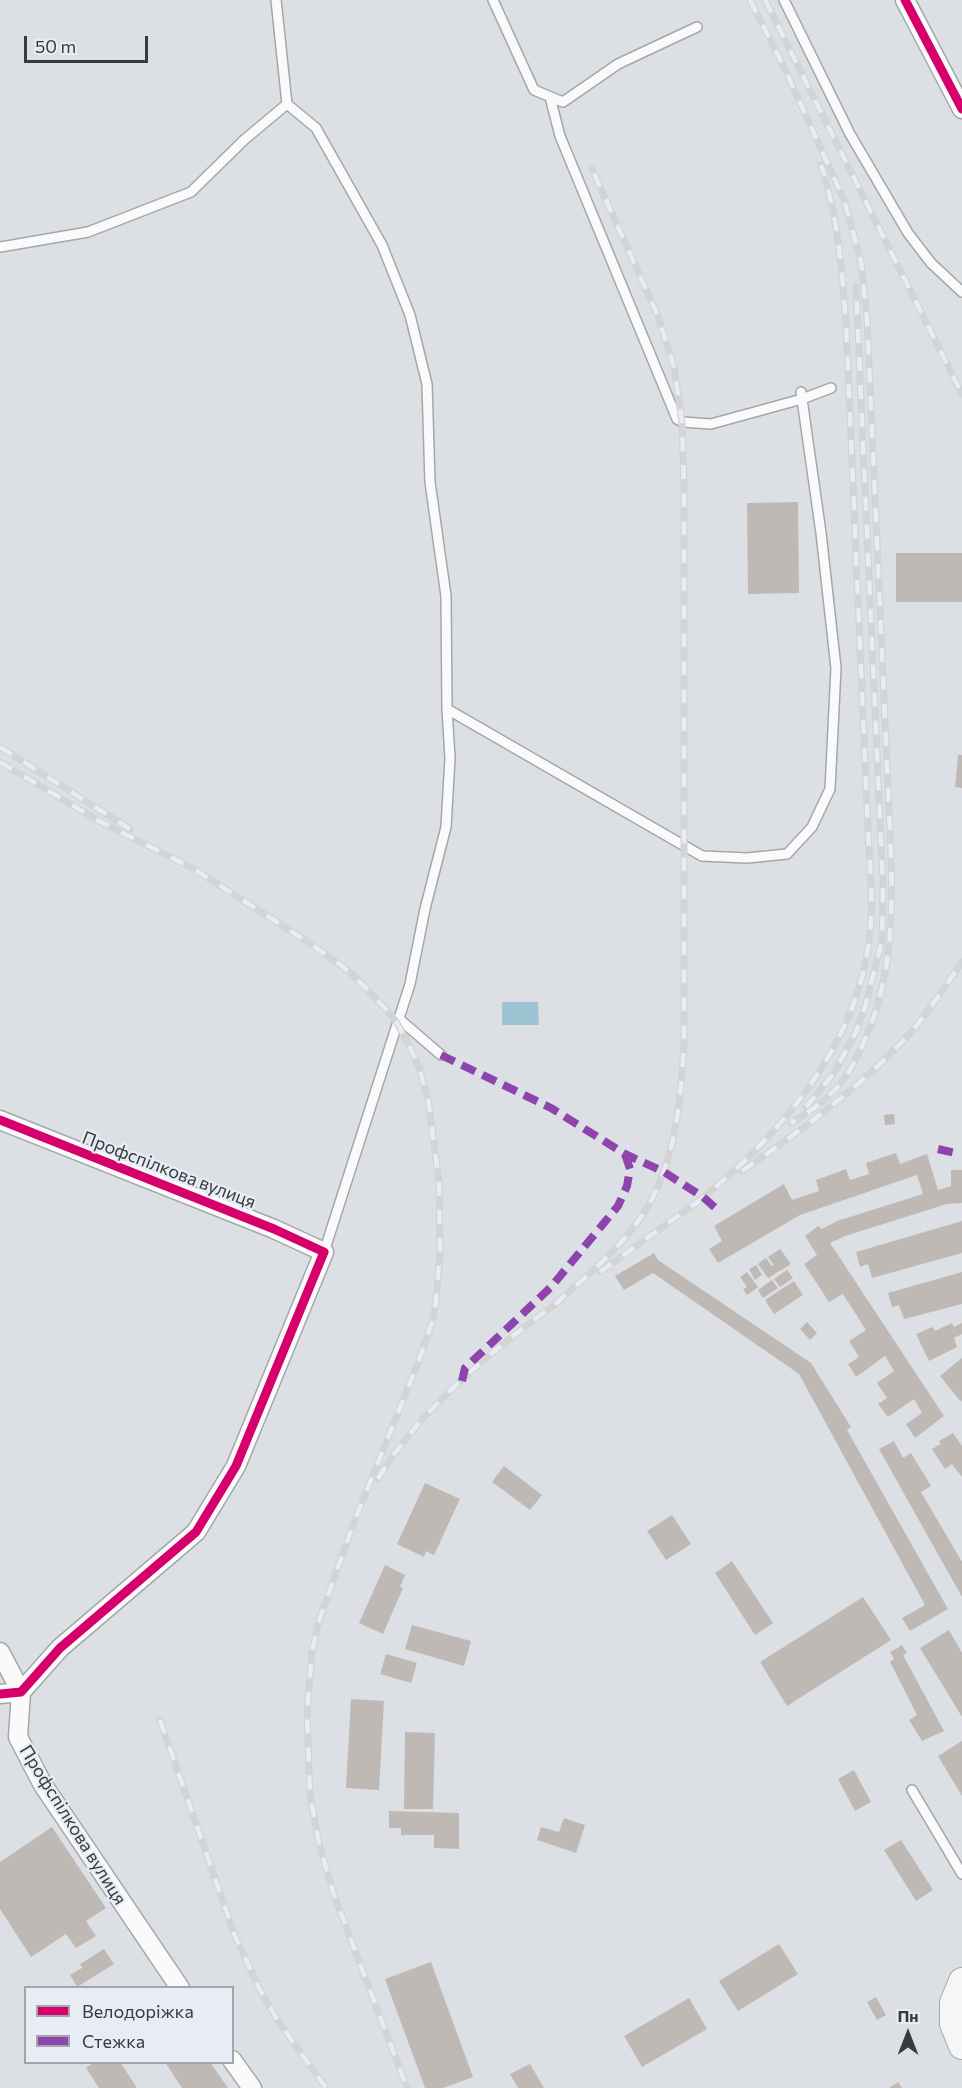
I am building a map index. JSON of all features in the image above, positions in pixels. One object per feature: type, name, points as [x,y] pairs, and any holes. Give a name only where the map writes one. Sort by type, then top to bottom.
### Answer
[{"type":"street","points":[[905,0],[962,109]]},
{"type":"street","name":"Профспілкова вулиця","points":[[0,1120],[274,1229],[324,1252]]},
{"type":"street","points":[[0,1694],[21,1692],[60,1648],[196,1532],[236,1466],[324,1252]]},
{"type":"street","points":[[0,1652],[21,1692]]},
{"type":"street","name":"Профспілкова вулиця","points":[[21,1692],[18,1737],[43,1785],[179,1986]]},
{"type":"street","points":[[961,1983],[953,2003],[953,2024],[962,2046]]},
{"type":"street","points":[[234,2063],[252,2088]]},
{"type":"lane","points":[[276,0],[287,104],[316,128],[382,245],[410,315],[427,384],[430,482],[446,596],[450,758],[446,827],[425,909],[410,984],[324,1252]]},
{"type":"lane","points":[[493,0],[534,90],[563,102],[618,64],[697,27]]},
{"type":"lane","points":[[784,0],[850,134],[908,234],[931,263],[962,292]]},
{"type":"lane","points":[[550,97],[560,136],[677,418],[682,422],[711,424],[831,388]]},
{"type":"lane","points":[[0,247],[87,232],[191,192],[244,140],[287,104]]},
{"type":"lane","points":[[447,709],[702,856],[747,858],[787,854],[812,827],[830,789],[836,668],[822,533],[802,395]]},
{"type":"lane","points":[[398,1018],[441,1054]]},
{"type":"lane","points":[[912,1790],[962,1874]]},
{"type":"water","points":[[502,1002],[538,1002],[539,1025],[502,1025]]},
{"type":"building","points":[[798,502],[799,593],[748,594],[747,503]]},
{"type":"building","points":[[896,553],[962,553],[962,602],[896,602]]},
{"type":"building","points":[[958,755],[962,755],[962,788],[955,787]]},
{"type":"building","points":[[894,1114],[895,1124],[885,1125],[884,1115]]},
{"type":"building","points":[[896,1153],[900,1164],[927,1154],[938,1190],[951,1186],[951,1170],[962,1170],[962,1203],[947,1204],[845,1236],[830,1243],[944,1416],[915,1438],[906,1424],[922,1413],[914,1399],[888,1417],[878,1404],[887,1398],[877,1383],[894,1371],[885,1356],[856,1377],[848,1364],[859,1357],[849,1341],[866,1330],[843,1294],[829,1302],[804,1264],[817,1255],[805,1236],[818,1226],[822,1229],[837,1221],[923,1194],[917,1175],[800,1215],[718,1263],[709,1249],[722,1241],[714,1226],[784,1184],[792,1200],[819,1191],[816,1180],[846,1169],[850,1180],[869,1174],[866,1163]]},
{"type":"building","points":[[962,1221],[962,1253],[872,1278],[868,1264],[860,1267],[856,1252]]},
{"type":"building","points":[[780,1249],[791,1264],[768,1278],[758,1264],[766,1258],[772,1266],[774,1265],[768,1257]]},
{"type":"building","points":[[654,1253],[658,1260],[811,1363],[851,1427],[847,1430],[948,1609],[910,1631],[902,1618],[925,1605],[799,1374],[653,1273],[624,1290],[615,1276]]},
{"type":"building","points":[[756,1265],[762,1275],[755,1280],[749,1269]]},
{"type":"building","points":[[787,1270],[793,1278],[780,1287],[774,1279]]},
{"type":"building","points":[[747,1272],[758,1287],[747,1295],[743,1289],[747,1287],[740,1277]]},
{"type":"building","points":[[962,1272],[962,1304],[904,1319],[899,1305],[892,1307],[888,1293]]},
{"type":"building","points":[[772,1280],[778,1288],[763,1298],[758,1290]]},
{"type":"building","points":[[794,1281],[803,1295],[774,1314],[765,1300]]},
{"type":"building","points":[[807,1322],[817,1333],[810,1340],[800,1329]]},
{"type":"building","points":[[952,1323],[954,1327],[962,1323],[962,1334],[954,1338],[957,1347],[929,1361],[916,1334],[933,1327],[935,1331]]},
{"type":"building","points":[[962,1358],[962,1400],[961,1402],[940,1376]]},
{"type":"building","points":[[953,1433],[962,1446],[962,1477],[952,1464],[945,1469],[932,1449],[941,1444],[939,1441]]},
{"type":"building","points":[[894,1441],[903,1458],[911,1453],[931,1486],[921,1492],[962,1562],[962,1597],[879,1449]]},
{"type":"building","points":[[504,1466],[542,1495],[530,1510],[492,1482]]},
{"type":"building","points":[[425,1483],[460,1499],[434,1555],[426,1551],[424,1557],[397,1544]]},
{"type":"building","points":[[672,1515],[691,1544],[666,1560],[647,1531]]},
{"type":"building","points":[[732,1561],[773,1623],[755,1635],[715,1573]]},
{"type":"building","points":[[385,1565],[405,1575],[400,1587],[403,1588],[383,1634],[359,1623]]},
{"type":"building","points":[[863,1597],[891,1640],[787,1706],[760,1662]]},
{"type":"building","points":[[412,1625],[471,1641],[464,1666],[405,1649]]},
{"type":"building","points":[[949,1630],[962,1653],[962,1717],[920,1648]]},
{"type":"building","points":[[902,1645],[907,1653],[903,1655],[944,1731],[922,1741],[909,1720],[917,1715],[890,1662],[894,1659],[890,1652]]},
{"type":"building","points":[[386,1654],[417,1663],[411,1683],[380,1674]]},
{"type":"building","points":[[351,1699],[384,1701],[379,1790],[346,1788]]},
{"type":"building","points":[[405,1732],[435,1733],[433,1809],[404,1809]]},
{"type":"building","points":[[962,1741],[962,1796],[938,1756]]},
{"type":"building","points":[[854,1770],[871,1802],[855,1811],[838,1779]]},
{"type":"building","points":[[389,1811],[459,1813],[459,1849],[434,1848],[434,1835],[401,1835],[401,1828],[389,1828]]},
{"type":"building","points":[[564,1818],[585,1825],[576,1853],[537,1840],[541,1827],[559,1832]]},
{"type":"building","points":[[52,1827],[106,1908],[86,1921],[96,1936],[76,1948],[66,1934],[31,1957],[0,1909],[0,1862]]},
{"type":"building","points":[[901,1840],[933,1890],[916,1901],[884,1850]]},
{"type":"building","points":[[779,1944],[798,1974],[738,2011],[719,1981]]},
{"type":"building","points":[[104,1949],[114,1964],[76,1986],[70,1975],[82,1968],[80,1964]]},
{"type":"building","points":[[431,1962],[473,2077],[443,2088],[425,2088],[385,1979]]},
{"type":"building","points":[[876,1997],[886,2015],[877,2020],[867,2002]]},
{"type":"building","points":[[689,1998],[707,2029],[642,2067],[624,2036]]},
{"type":"building","points":[[91,2064],[121,2064],[137,2088],[99,2088],[86,2068]]},
{"type":"building","points":[[166,2064],[211,2064],[228,2088],[182,2088]]},
{"type":"building","points":[[530,2064],[544,2088],[518,2088],[510,2074]]},
{"type":"building","points":[[898,2082],[902,2088],[889,2088]]},
{"type":"railway","points":[[750,0],[784,67],[844,200],[861,261],[867,318],[891,855],[891,924],[886,969],[867,1035],[841,1083],[818,1105],[791,1123]]},
{"type":"railway","points":[[765,0],[962,394]]},
{"type":"railway","points":[[694,1205],[752,1154],[779,1125],[825,1062],[858,992],[869,939],[871,877],[846,324],[841,263],[832,204],[821,165]]},
{"type":"railway","points":[[555,1304],[626,1237],[645,1211],[655,1192],[664,1172],[675,1129],[684,1042],[682,422],[674,367],[658,316],[592,169]]},
{"type":"railway","points":[[806,1107],[834,1073],[856,1032],[882,941],[883,886],[856,287]]},
{"type":"railway","points":[[0,747],[130,829]]},
{"type":"railway","points":[[0,762],[97,820],[194,869],[342,966],[397,1023],[419,1067],[428,1099],[439,1181],[440,1251],[436,1301],[432,1322],[418,1363],[354,1522],[319,1621],[312,1651],[307,1713],[310,1795],[319,1843],[333,1892],[407,2088]]},
{"type":"railway","points":[[742,1171],[822,1114],[877,1066],[913,1029],[962,962]]},
{"type":"railway","points":[[600,1272],[700,1200]]},
{"type":"railway","points":[[378,1479],[414,1428],[460,1381],[561,1300]]},
{"type":"railway","points":[[160,1720],[235,1936],[259,1988],[278,2021],[326,2088]]},
{"type":"marked path","points":[[441,1055],[551,1108],[625,1154],[664,1172],[703,1197],[720,1212]]},
{"type":"marked path","points":[[938,1149],[959,1154]]},
{"type":"marked path","points":[[462,1381],[465,1368],[551,1287],[618,1206],[627,1186],[630,1169],[625,1154]]},
{"type":"cycle path","points":[[905,0],[962,109]]},
{"type":"cycle path","points":[[0,1120],[274,1229],[324,1252],[236,1466],[196,1532],[60,1648],[21,1692],[0,1694]]}]
